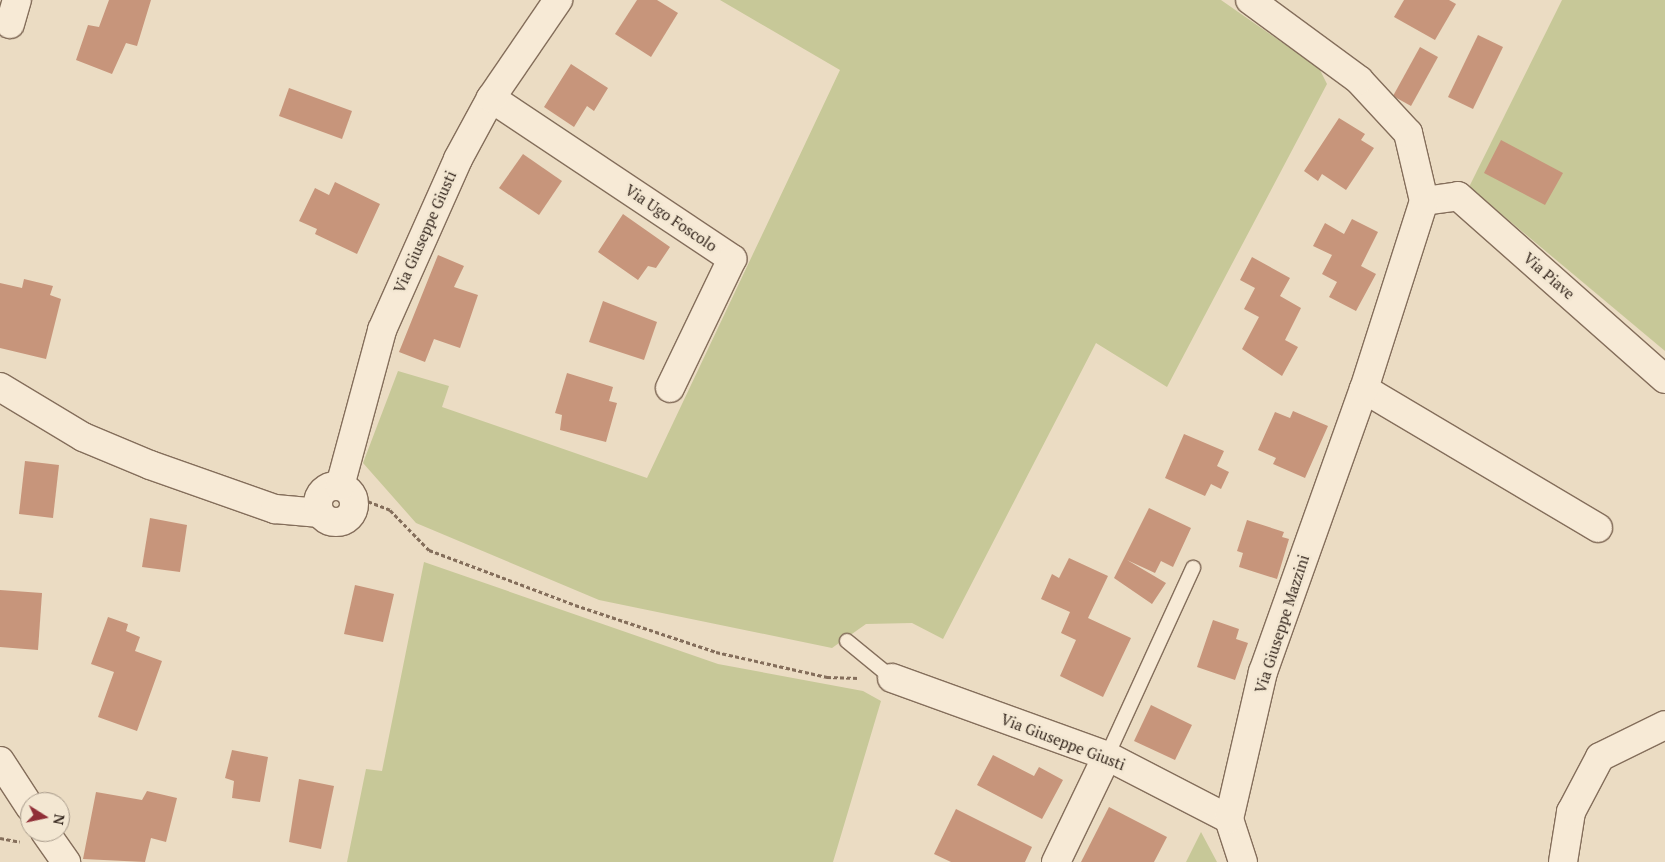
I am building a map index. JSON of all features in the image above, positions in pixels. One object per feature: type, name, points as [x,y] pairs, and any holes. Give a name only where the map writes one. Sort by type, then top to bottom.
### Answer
[{"type":"street","name":"Via Giuseppe Giusti","points":[[0,387],[83,437],[150,466],[275,508],[320,513],[326,520],[344,520],[352,514],[346,491],[382,330],[458,159],[491,98],[558,0]]},
{"type":"street","points":[[1250,0],[1359,80],[1408,133],[1424,201]]},
{"type":"street","name":"Via Ugo Foscolo","points":[[491,98],[732,259],[670,388]]},
{"type":"street","name":"Via Piave","points":[[1424,201],[1458,196],[1665,379]]},
{"type":"street","name":"Via Giuseppe Mazzini","points":[[1229,819],[1263,672],[1364,389],[1424,201]]},
{"type":"street","points":[[1364,389],[1598,528]]},
{"type":"street","name":"Via Giuseppe Giusti","points":[[892,678],[1107,756],[1229,819]]},
{"type":"street","points":[[1563,862],[1571,812],[1600,758],[1665,726]]},
{"type":"street","points":[[1056,862],[1107,756]]},
{"type":"street","points":[[0,762],[20,792]]},
{"type":"street","points":[[1229,819],[1243,862]]},
{"type":"street","points":[[52,842],[66,862]]},
{"type":"lane","points":[[1107,756],[1193,568]]},
{"type":"lane","points":[[847,641],[892,678]]},
{"type":"path","points":[[346,491],[390,510],[430,550],[575,605],[716,652],[817,675],[892,678]]},
{"type":"green space","points":[[720,0],[1221,0],[1319,68],[1327,84],[1167,387],[1096,343],[943,639],[912,623],[866,624],[832,648],[599,600],[416,523],[363,463],[398,371],[449,386],[442,407],[647,478],[840,70]]},
{"type":"green space","points":[[1562,0],[1665,0],[1665,351],[1469,187]]},
{"type":"green space","points":[[424,562],[718,664],[863,691],[881,701],[833,862],[347,862],[366,769],[382,771]]},
{"type":"green space","points":[[1201,832],[1217,862],[1186,862]]},
{"type":"building","points":[[109,0],[151,0],[137,46],[126,43],[112,74],[76,60],[88,25],[99,27]]},
{"type":"building","points":[[637,0],[657,0],[678,13],[651,57],[615,34]]},
{"type":"building","points":[[1404,0],[1449,0],[1456,4],[1435,40],[1394,17]]},
{"type":"building","points":[[1478,35],[1503,47],[1473,109],[1448,97]]},
{"type":"building","points":[[1420,47],[1438,57],[1411,106],[1393,96]]},
{"type":"building","points":[[571,64],[608,88],[594,111],[587,106],[574,127],[544,107]]},
{"type":"building","points":[[289,88],[352,111],[342,139],[279,116]]},
{"type":"building","points":[[1339,118],[1365,134],[1361,140],[1374,148],[1346,190],[1322,174],[1318,181],[1304,171]]},
{"type":"building","points":[[1501,140],[1563,173],[1545,205],[1484,173]]},
{"type":"building","points":[[523,154],[562,181],[539,215],[499,188]]},
{"type":"building","points":[[335,182],[380,204],[357,254],[315,234],[317,229],[299,221],[315,188],[329,195]]},
{"type":"building","points":[[623,214],[670,247],[656,268],[648,266],[638,280],[598,252]]},
{"type":"building","points":[[1352,219],[1378,232],[1361,266],[1376,274],[1356,311],[1329,297],[1337,282],[1322,274],[1332,255],[1313,246],[1325,223],[1344,234]]},
{"type":"building","points":[[438,255],[464,266],[454,287],[478,295],[460,348],[434,339],[425,362],[399,352]]},
{"type":"building","points":[[1252,257],[1290,278],[1280,296],[1301,308],[1285,340],[1298,347],[1282,376],[1242,349],[1259,317],[1244,309],[1255,288],[1240,280]]},
{"type":"building","points":[[24,279],[53,286],[50,295],[61,299],[46,359],[0,348],[0,283],[22,288]]},
{"type":"building","points":[[603,301],[657,322],[644,360],[589,342]]},
{"type":"building","points":[[567,373],[613,387],[609,401],[617,403],[606,442],[560,430],[562,415],[555,413]]},
{"type":"building","points":[[1293,411],[1328,426],[1305,478],[1273,464],[1276,458],[1258,450],[1275,412],[1290,418]]},
{"type":"building","points":[[1184,434],[1224,451],[1217,466],[1229,472],[1221,489],[1211,484],[1205,496],[1165,478]]},
{"type":"building","points":[[25,461],[59,465],[53,518],[19,514]]},
{"type":"building","points":[[1149,508],[1191,528],[1173,567],[1161,561],[1155,573],[1127,560],[1166,583],[1152,604],[1114,578]]},
{"type":"building","points":[[150,518],[187,525],[180,572],[142,567]]},
{"type":"building","points":[[1247,520],[1284,532],[1282,537],[1289,539],[1277,579],[1239,567],[1243,553],[1237,551]]},
{"type":"building","points":[[1069,558],[1108,576],[1088,618],[1131,638],[1103,697],[1060,676],[1076,640],[1061,633],[1070,612],[1041,599],[1052,574],[1059,578]]},
{"type":"building","points":[[355,585],[394,594],[383,642],[344,634]]},
{"type":"building","points":[[0,590],[42,593],[38,650],[0,647]]},
{"type":"building","points":[[108,617],[128,624],[126,631],[140,637],[135,651],[162,661],[137,731],[98,717],[114,672],[91,664]]},
{"type":"building","points":[[1213,620],[1239,629],[1236,639],[1248,643],[1235,680],[1197,667]]},
{"type":"building","points":[[1151,705],[1192,725],[1175,760],[1134,741]]},
{"type":"building","points":[[232,750],[268,757],[260,802],[232,798],[234,781],[225,778]]},
{"type":"building","points":[[993,755],[1034,776],[1039,767],[1063,780],[1042,819],[977,785]]},
{"type":"building","points":[[299,779],[334,786],[321,849],[289,842]]},
{"type":"building","points":[[147,791],[177,798],[166,842],[151,838],[145,862],[83,859],[96,792],[142,800]]},
{"type":"building","points":[[1109,807],[1167,837],[1154,862],[1081,862]]},
{"type":"building","points":[[956,809],[1032,847],[1025,862],[951,862],[934,854]]}]
